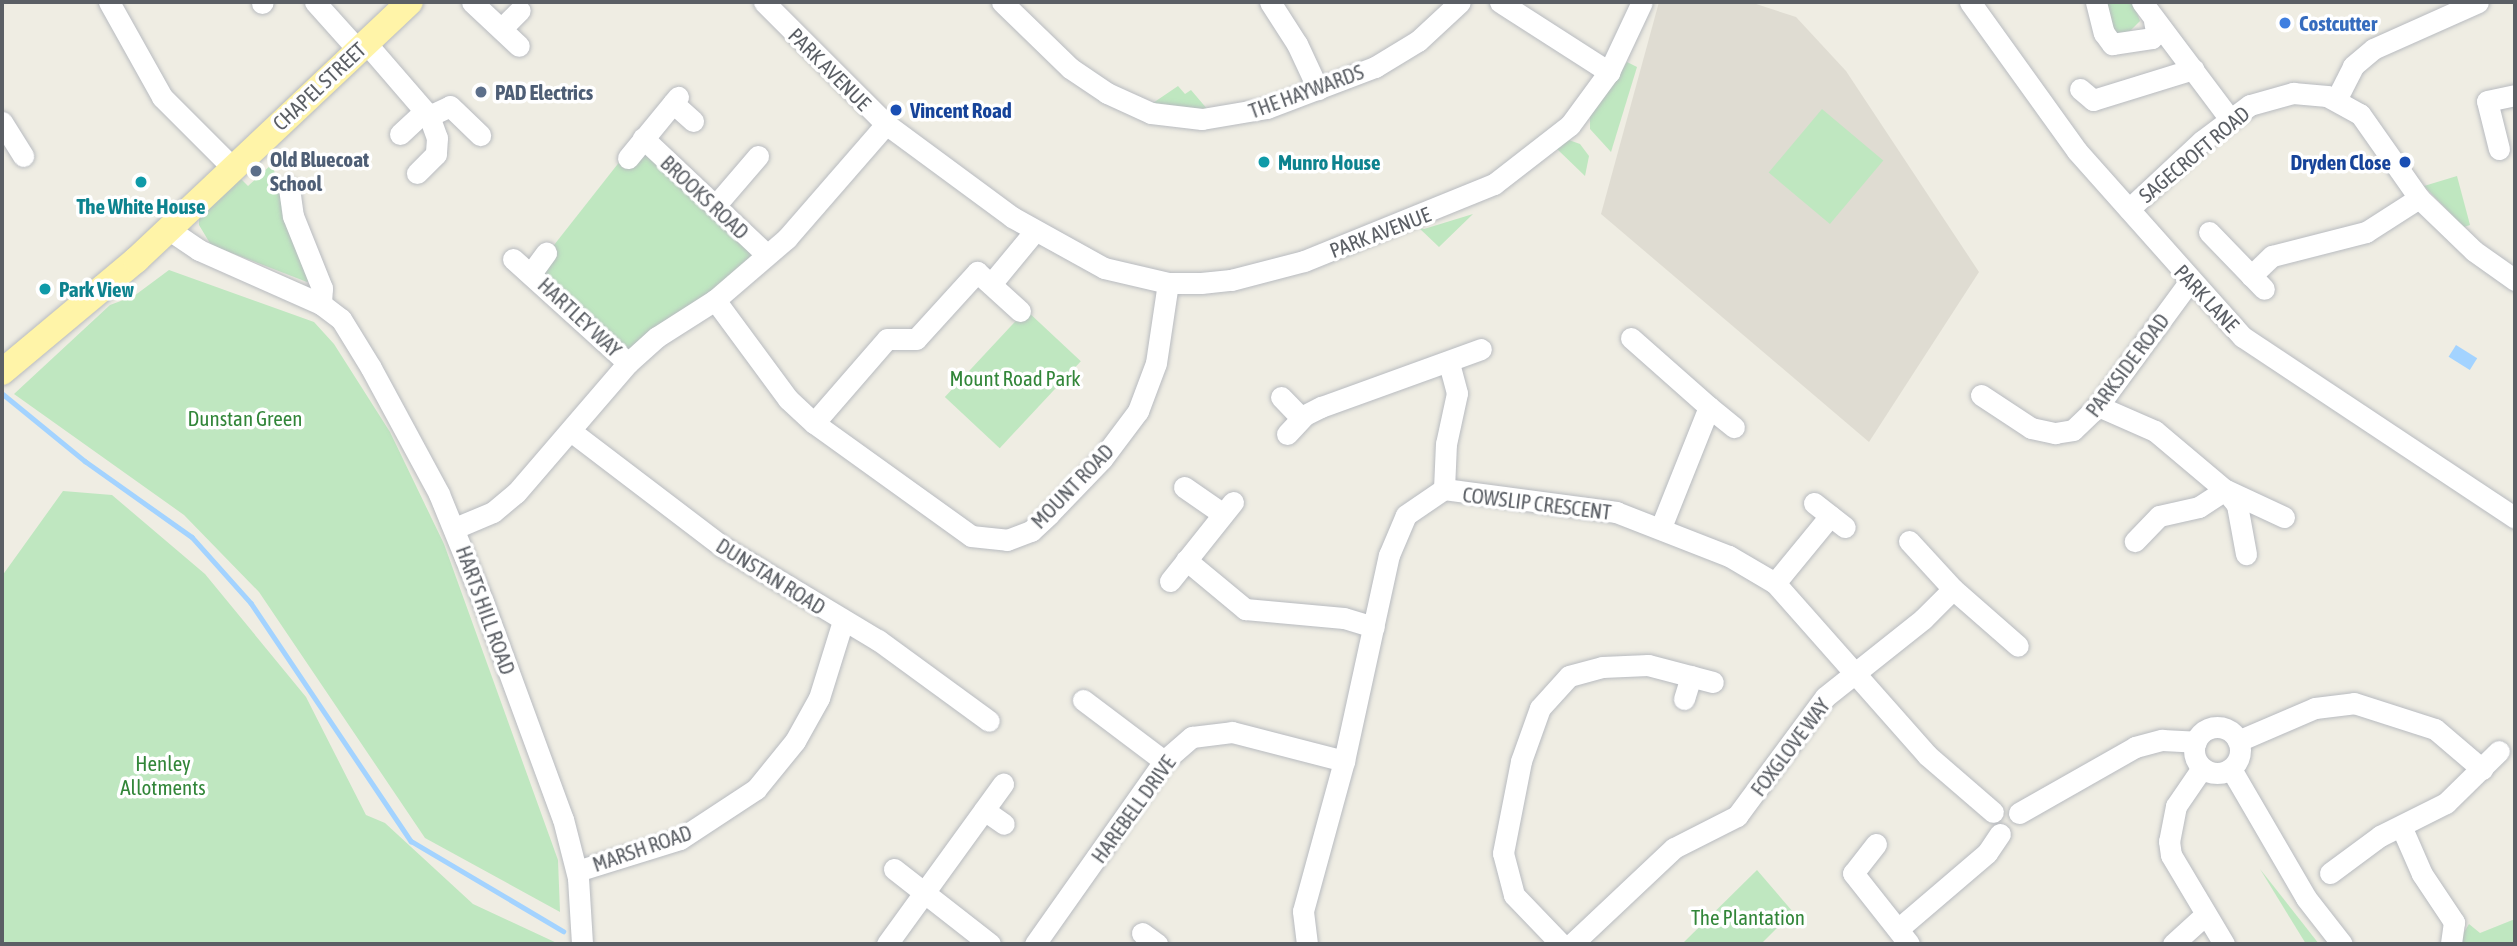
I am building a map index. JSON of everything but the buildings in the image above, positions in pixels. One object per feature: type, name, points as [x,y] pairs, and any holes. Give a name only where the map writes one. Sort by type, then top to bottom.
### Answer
[{"type":"main road","name":"CHAPEL STREET","points":[[2,372],[168,229],[232,166],[410,2]]},
{"type":"street","points":[[109,2],[162,97],[232,166]]},
{"type":"street","points":[[314,2],[362,46],[427,114],[438,138],[436,154],[417,173]]},
{"type":"street","points":[[472,2],[519,46]]},
{"type":"street","name":"PARK AVENUE","points":[[764,2],[886,124],[953,177],[1034,232],[1104,268],[1168,283],[1231,280],[1268,272],[1473,196],[1548,145],[1570,125],[1609,72],[1642,2]]},
{"type":"street","name":"THE HAYWARDS","points":[[1002,2],[1070,68],[1109,95],[1151,113],[1229,118],[1318,89],[1400,53],[1460,2]]},
{"type":"street","points":[[1270,2],[1297,44],[1318,89]]},
{"type":"street","points":[[1500,2],[1609,72]]},
{"type":"street","name":"PARK LANE","points":[[1970,2],[2056,124],[2189,282],[2243,337],[2515,518]]},
{"type":"street","points":[[2096,2],[2104,33],[2112,44],[2152,37],[2156,31],[2154,21]]},
{"type":"street","points":[[2142,2],[2230,119]]},
{"type":"street","points":[[2336,100],[2353,65],[2373,49],[2453,7],[2478,2]]},
{"type":"street","points":[[502,28],[520,10]]},
{"type":"street","points":[[2080,89],[2093,100],[2193,69]]},
{"type":"street","name":"SAGECROFT ROAD","points":[[2129,209],[2230,119],[2250,105],[2285,94],[2336,100],[2364,119],[2419,198],[2474,251],[2515,280]]},
{"type":"street","points":[[2499,149],[2487,101],[2515,95]]},
{"type":"street","name":"BROOKS ROAD","points":[[628,158],[675,100],[693,121]]},
{"type":"street","points":[[400,134],[427,114],[450,106],[480,135]]},
{"type":"street","points":[[2,122],[23,156]]},
{"type":"street","points":[[455,528],[505,503],[572,432],[628,363],[657,337],[715,300],[767,255],[886,124]]},
{"type":"street","name":"BROOKS ROAD","points":[[643,138],[767,255]]},
{"type":"street","points":[[715,206],[758,156]]},
{"type":"street","points":[[289,188],[293,216],[322,288],[321,304]]},
{"type":"street","points":[[2209,232],[2258,283],[2285,259],[2366,232],[2419,198]]},
{"type":"street","name":"HARTS HILL ROAD","points":[[168,229],[199,250],[321,304],[341,318],[371,368],[455,528],[563,820],[577,871],[582,939]]},
{"type":"street","points":[[991,284],[1001,256],[1034,232]]},
{"type":"street","name":"HARTLEY WAY","points":[[532,272],[546,253]]},
{"type":"street","name":"HARTLEY WAY","points":[[513,259],[532,272],[628,363]]},
{"type":"street","points":[[814,423],[887,339],[916,339],[977,272],[1020,311]]},
{"type":"street","name":"PARKSIDE ROAD","points":[[1981,395],[2024,425],[2049,432],[2073,429],[2098,406],[2189,282]]},
{"type":"street","name":"MOUNT ROAD","points":[[715,300],[788,399],[814,423],[971,536],[993,541],[1019,537],[1097,465],[1138,411],[1156,363],[1168,283]]},
{"type":"street","points":[[1631,338],[1734,427]]},
{"type":"street","points":[[1287,435],[1301,418],[1321,407],[1482,349]]},
{"type":"street","points":[[1444,489],[1446,444],[1457,393],[1449,363]]},
{"type":"street","points":[[1281,397],[1301,418]]},
{"type":"street","points":[[2098,406],[2162,435],[2225,489],[2238,505],[2246,554]]},
{"type":"street","points":[[1661,527],[1709,407]]},
{"type":"street","name":"DUNSTAN ROAD","points":[[572,432],[723,547],[916,665],[978,719]]},
{"type":"street","points":[[1170,581],[1228,508],[1184,487]]},
{"type":"street","name":"COWSLIP CRESCENT","points":[[1307,944],[1303,911],[1344,761],[1389,555],[1400,525],[1415,506],[1444,489],[1616,513],[1661,527],[1775,583],[1855,672]]},
{"type":"street","points":[[2225,489],[2284,517]]},
{"type":"street","points":[[2135,541],[2159,516],[2199,507],[2225,489]]},
{"type":"street","points":[[1775,583],[1829,515]]},
{"type":"street","points":[[1909,541],[1953,589],[2018,646]]},
{"type":"street","points":[[1186,560],[1245,608],[1344,618],[1374,626]]},
{"type":"street","name":"FOXGLOVE WAY","points":[[1573,944],[1674,848],[1737,816],[1825,697],[1923,619],[1953,589]]},
{"type":"street","name":"MARSH ROAD","points":[[577,871],[680,839],[756,789],[795,741],[819,698],[843,621]]},
{"type":"street","points":[[1561,944],[1514,895],[1503,853],[1521,761],[1540,708],[1559,684],[1583,670],[1648,665],[1713,682]]},
{"type":"street","points":[[1855,672],[1952,780],[1993,812]]},
{"type":"street","points":[[1684,699],[1691,676]]},
{"type":"street","points":[[1083,700],[1164,761]]},
{"type":"street","points":[[2238,741],[2315,708],[2354,703],[2435,729],[2482,769]]},
{"type":"street","points":[[2019,813],[2135,747],[2162,740],[2196,742],[2217,727],[2233,733],[2238,741],[2239,756],[2231,769],[2213,773],[2203,768],[2195,756],[2196,742]]},
{"type":"street","name":"HAREBELL DRIVE","points":[[1035,944],[1164,761],[1192,737],[1220,730],[1344,761]]},
{"type":"street","points":[[2330,873],[2364,846],[2453,799],[2499,751]]},
{"type":"street","points":[[2203,768],[2176,806],[2169,841],[2171,855],[2224,944]]},
{"type":"street","points":[[2231,769],[2306,898],[2342,944]]},
{"type":"street","points":[[887,944],[1003,784]]},
{"type":"street","points":[[1993,812],[2007,805],[2019,813]]},
{"type":"street","points":[[984,810],[1004,824]]},
{"type":"street","points":[[1993,812],[1992,825],[2000,834]]},
{"type":"street","points":[[1875,844],[1853,873],[1904,937],[1987,853],[2000,834],[2016,831],[2019,813]]},
{"type":"street","points":[[2401,826],[2422,874],[2454,922],[2451,944]]},
{"type":"street","points":[[894,869],[990,944]]},
{"type":"street","points":[[2173,944],[2205,915]]},
{"type":"shaded area","points":[[1659,2],[1750,2],[1796,17],[1846,71],[1979,272],[1869,442],[1601,214]]},
{"type":"green space","points":[[2102,2],[2133,2],[2140,21],[2128,33],[2116,34]]},
{"type":"green space","points":[[1627,62],[1637,67],[1611,152],[1590,129],[1590,115]]},
{"type":"green space","points":[[1178,86],[1185,94],[1191,90],[1208,110],[1153,103]]},
{"type":"green space","points":[[1822,109],[1883,160],[1830,224],[1769,173]]},
{"type":"green space","points":[[1569,140],[1580,144],[1589,156],[1585,176],[1556,148]]},
{"type":"green space","points":[[628,151],[648,152],[767,255],[629,363],[532,273]]},
{"type":"green space","points":[[272,164],[309,281],[307,282],[211,245],[199,225],[199,218],[240,178],[248,186]]},
{"type":"green space","points":[[2457,176],[2470,225],[2464,227],[2424,186]]},
{"type":"green space","points":[[1473,214],[1439,247],[1418,227],[1424,229]]},
{"type":"green space","name":"Dunstan Green","points":[[169,270],[314,322],[334,344],[390,432],[444,544],[558,860],[560,912],[425,838],[259,592],[184,515],[14,394],[110,305],[134,296]]},
{"type":"green space","name":"Mount Road Park","points":[[1026,310],[1081,361],[1000,448],[945,397]]},
{"type":"green space","name":"Henley Allotments","points":[[63,491],[112,495],[205,574],[306,697],[366,815],[385,823],[473,904],[559,944],[2,944],[2,576]]},
{"type":"green space","points":[[2260,869],[2319,944],[2306,944]]},
{"type":"green space","name":"The Plantation","points":[[1757,870],[1793,912],[1761,944],[1682,944]]},
{"type":"green space","points":[[2515,919],[2515,944],[2457,944],[2469,924],[2480,933]]},
{"type":"water","points":[[2456,345],[2477,358],[2470,370],[2449,357]]},
{"type":"waterway","points":[[3,394],[85,461],[192,537],[251,603],[411,841],[563,931]]},
{"type":"place","name":"Costcutter","points":[[2285,23]]},
{"type":"place","name":"PAD Electrics","points":[[481,92]]},
{"type":"place","name":"Vincent Road","points":[[896,110]]},
{"type":"place","name":"Munro House","points":[[1264,162]]},
{"type":"place","name":"Dryden Close","points":[[2405,162]]},
{"type":"place","name":"Old Bluecoat School","points":[[256,171]]},
{"type":"place","name":"The White House","points":[[141,182]]},
{"type":"place","name":"Park View","points":[[45,289]]}]
